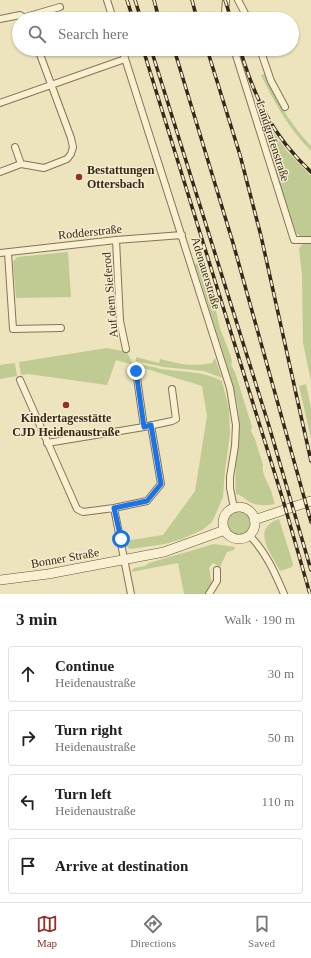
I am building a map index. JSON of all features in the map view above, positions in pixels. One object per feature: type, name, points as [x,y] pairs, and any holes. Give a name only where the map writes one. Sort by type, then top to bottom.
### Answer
[{"type":"main road","points":[[254,520],[311,502]]},
{"type":"main road","points":[[234,508],[248,511],[254,520],[253,531],[244,538],[233,538],[225,530],[223,523],[225,516],[234,508]]},
{"type":"main road","name":"Bonner Straße","points":[[0,580],[48,574],[164,552],[225,530]]},
{"type":"street","points":[[107,0],[111,12]]},
{"type":"street","points":[[224,12],[226,0]]},
{"type":"street","points":[[238,0],[244,12]]},
{"type":"street","points":[[42,12],[60,7]]},
{"type":"street","points":[[0,19],[12,17]]},
{"type":"street","points":[[0,172],[21,164],[44,168],[67,159],[71,154],[73,142],[41,56]]},
{"type":"street","name":"Adenauerstraße","points":[[124,56],[182,235],[233,401],[236,435],[230,488],[234,508]]},
{"type":"street","name":"Landgrafenstraße","points":[[236,56],[294,240],[311,240]]},
{"type":"street","points":[[262,56],[271,81],[286,107]]},
{"type":"street","points":[[0,102],[125,59]]},
{"type":"street","points":[[15,146],[21,164]]},
{"type":"street","name":"Rodderstraße","points":[[0,253],[116,240],[182,235]]},
{"type":"street","name":"Auf dem Sieferod","points":[[116,240],[120,321],[126,348]]},
{"type":"street","points":[[8,253],[13,329],[62,328]]},
{"type":"street","points":[[20,380],[75,506],[78,510],[83,512],[114,508],[147,501],[161,484],[136,371]]},
{"type":"street","points":[[47,443],[172,421],[176,419],[172,389]]},
{"type":"street","points":[[114,508],[131,594]]},
{"type":"street","points":[[249,535],[264,553],[284,594]]},
{"type":"street","points":[[209,594],[217,581],[217,570]]},
{"type":"green space","points":[[266,74],[279,103],[297,130],[311,146],[311,151],[296,134],[277,105],[261,75]]},
{"type":"green space","points":[[257,115],[262,115],[286,150],[311,176],[311,238],[303,238],[296,233]]},
{"type":"green space","points":[[303,244],[311,244],[311,381],[303,343],[302,275],[299,248]]},
{"type":"green space","points":[[68,252],[71,297],[16,298],[13,262],[17,257]]},
{"type":"green space","points":[[201,262],[210,293],[210,299],[214,303],[220,328],[231,357],[231,365],[235,372],[252,427],[251,431],[263,465],[263,473],[271,490],[275,504],[257,505],[236,494],[235,475],[239,436],[238,408],[229,372],[195,264]]},
{"type":"green space","points":[[107,348],[127,352],[133,365],[116,360],[107,385],[28,374],[21,375],[19,362]]},
{"type":"green space","points":[[136,357],[159,363],[160,359],[180,364],[192,365],[212,363],[215,358],[222,378],[204,371],[163,367],[136,361]]},
{"type":"green space","points":[[15,363],[17,376],[0,379],[0,365]]},
{"type":"green space","points":[[137,364],[161,369],[207,375],[222,381],[229,409],[230,434],[223,497],[211,523],[202,530],[182,539],[165,544],[130,549],[126,546],[125,541],[163,535],[195,491],[207,416],[202,386],[137,366]]},
{"type":"green space","points":[[306,384],[311,408],[311,438],[299,386]]},
{"type":"green space","points":[[239,511],[244,512],[250,518],[250,528],[244,534],[239,535],[234,534],[228,528],[227,523],[228,518],[234,512]]},
{"type":"green space","points":[[279,519],[293,564],[292,567],[280,571],[268,549],[264,535],[270,523]]},
{"type":"green space","points":[[214,544],[235,547],[234,550],[227,552],[220,567],[213,563],[209,568],[212,584],[206,594],[184,594],[178,563],[131,572],[134,568],[145,566],[149,563]]},
{"type":"railway","points":[[127,0],[131,12]]},
{"type":"railway","points":[[135,0],[139,12]]},
{"type":"railway","points":[[154,0],[157,12]]},
{"type":"railway","points":[[192,0],[195,12]]},
{"type":"railway","points":[[225,0],[229,12]]},
{"type":"railway","points":[[145,56],[283,500],[310,594]]},
{"type":"railway","points":[[153,56],[269,426],[311,570]]},
{"type":"railway","points":[[176,56],[233,243],[311,522]]},
{"type":"railway","points":[[209,56],[240,155],[261,236],[311,461]]},
{"type":"railway","points":[[242,56],[252,84],[266,115],[275,130],[297,158],[311,172]]},
{"type":"place","name":"Bestattungen Ottersbach","points":[[79,177]]},
{"type":"place","name":"Kindertagesstätte CJD Heidenaustraße","points":[[66,405]]},
{"type":"route","points":[[121,539],[114,508],[147,501],[161,484],[151,425],[144,427],[136,371]]}]
